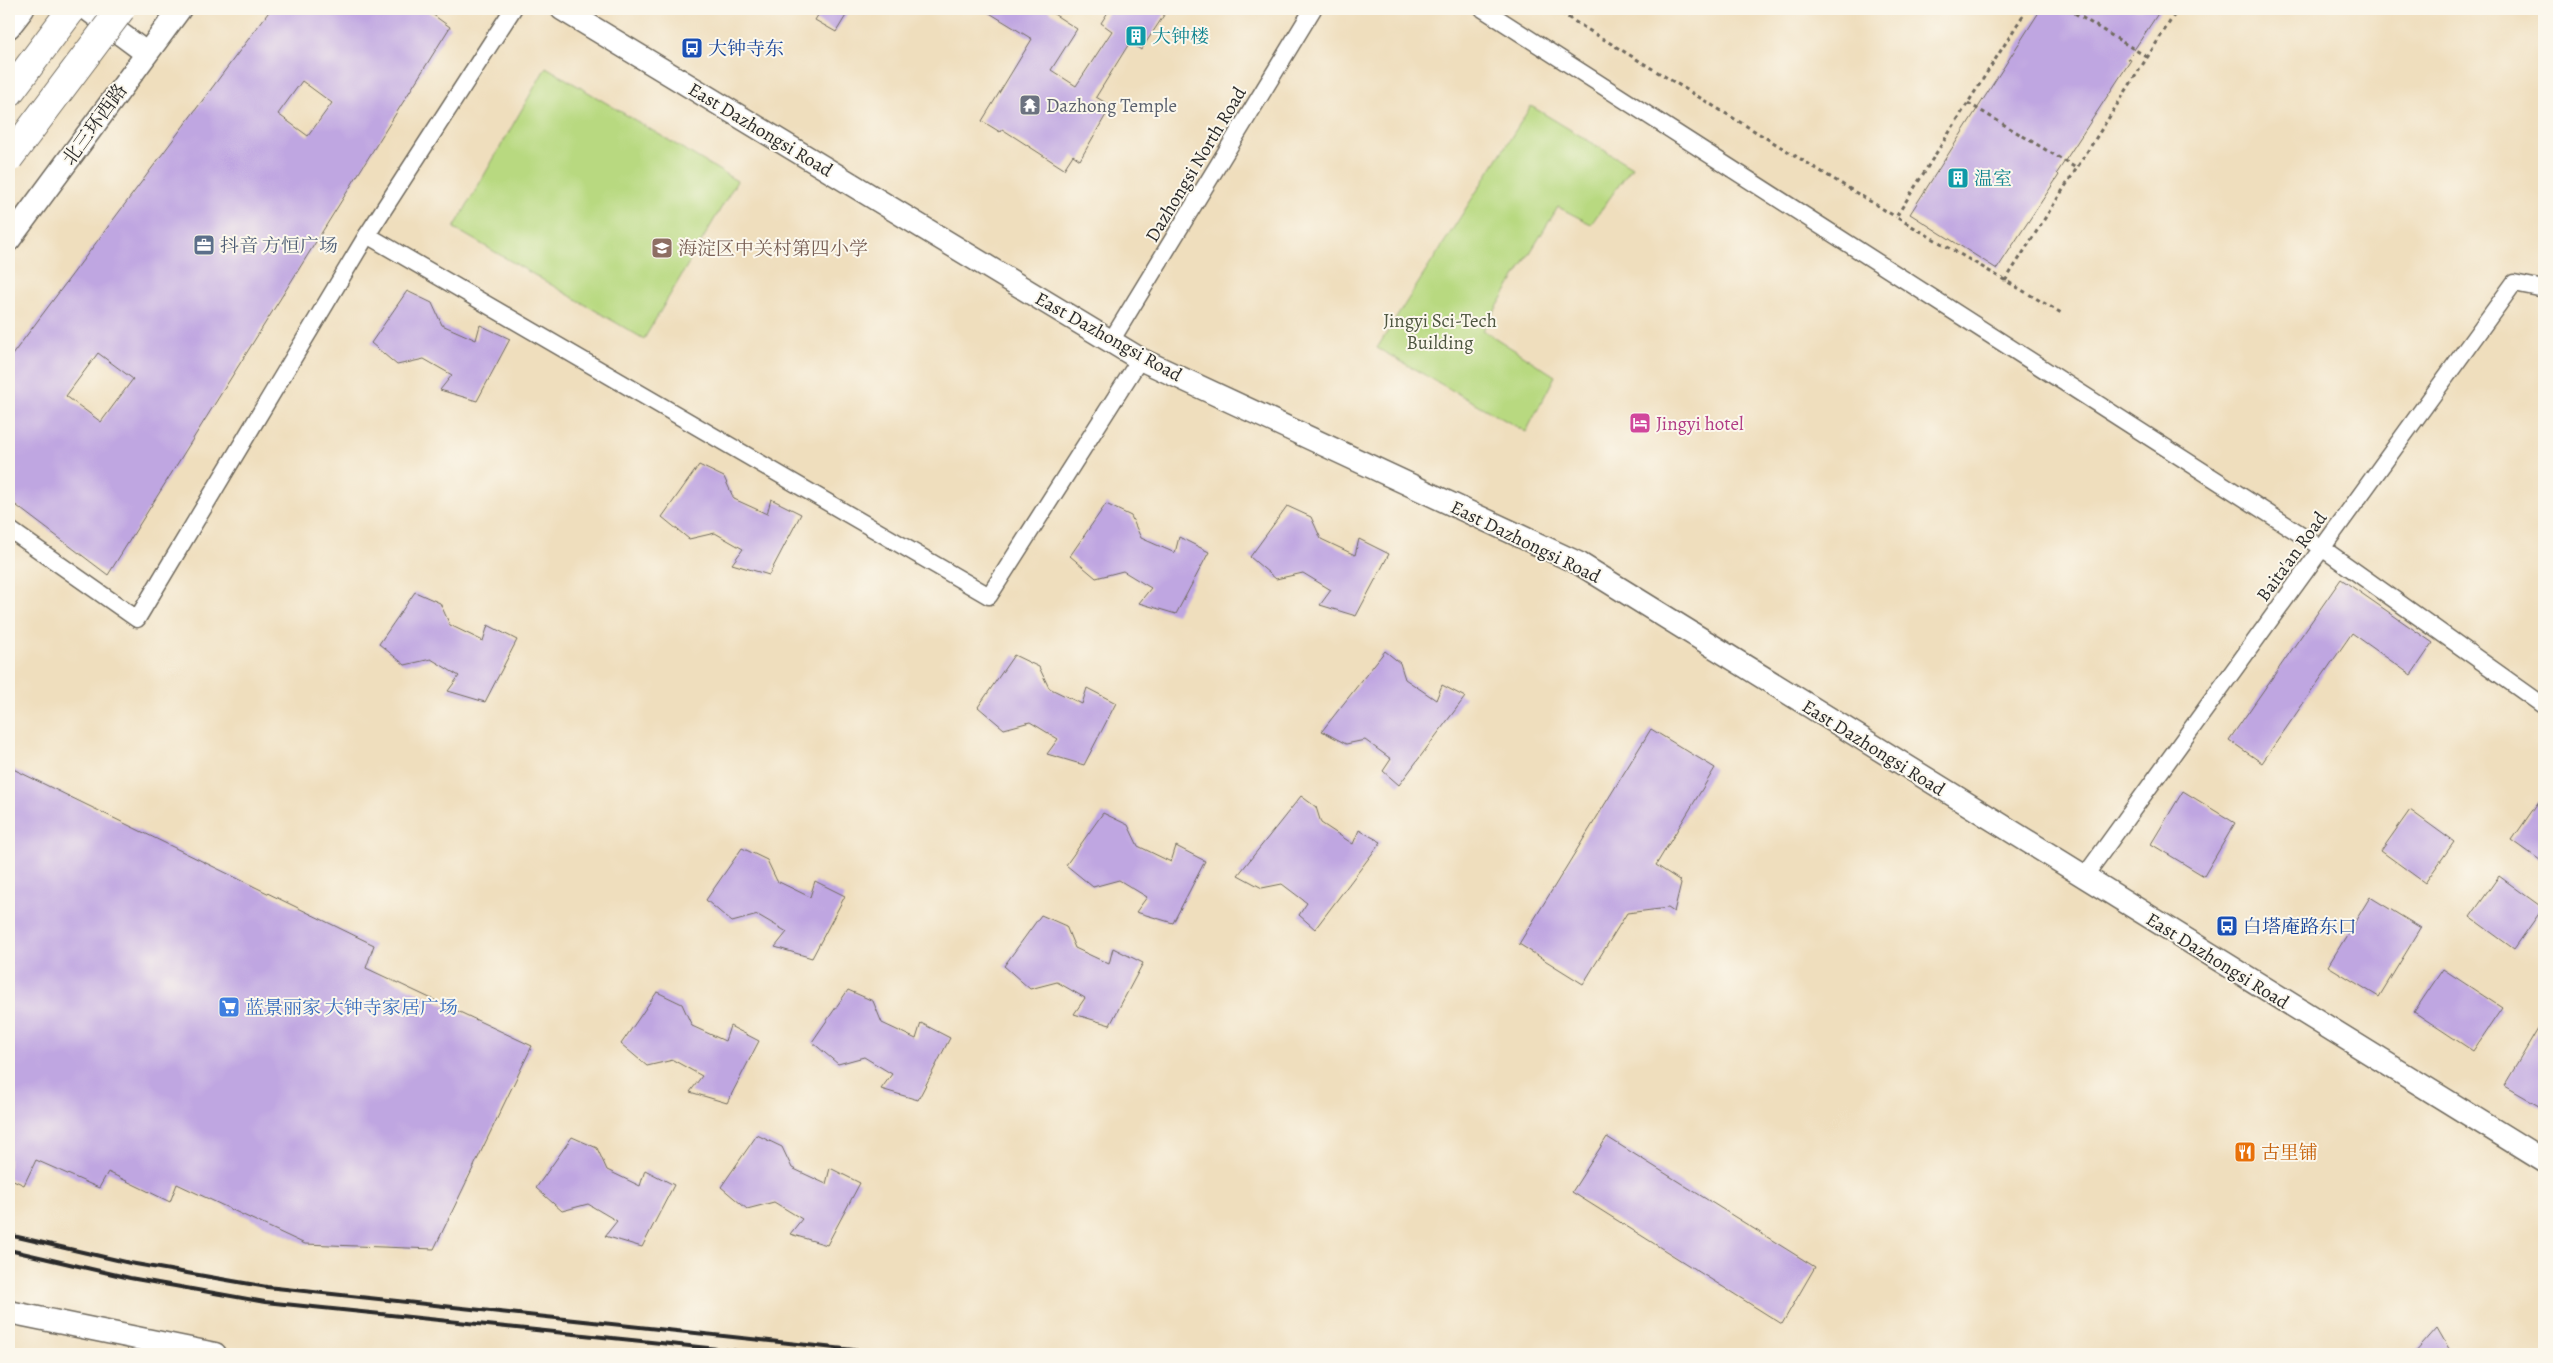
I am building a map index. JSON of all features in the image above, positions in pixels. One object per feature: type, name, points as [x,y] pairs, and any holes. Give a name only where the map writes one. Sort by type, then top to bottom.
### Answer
[{"type":"highway","points":[[9,93],[72,9]]},
{"type":"highway","points":[[9,158],[121,9]]},
{"type":"street","points":[[9,27],[23,9]]},
{"type":"street","points":[[87,9],[146,53]]},
{"type":"street","name":"北三环西路","points":[[9,240],[180,9]]},
{"type":"street","points":[[9,529],[137,619],[367,235],[513,9]]},
{"type":"street","name":"East Dazhongsi Road","points":[[562,9],[1140,359],[1580,564],[2544,1161]]},
{"type":"street","name":"Dazhongsi North Road","points":[[1111,341],[1313,9]]},
{"type":"street","points":[[1483,9],[2322,548],[2544,706]]},
{"type":"street","points":[[367,235],[989,596],[1140,359]]},
{"type":"street","name":"Baita'an Road","points":[[2084,877],[2514,283],[2544,289]]},
{"type":"street","points":[[9,1312],[215,1354]]},
{"type":"path","points":[[1554,9],[1896,217],[2063,314]]},
{"type":"path","points":[[1896,217],[2027,9]]},
{"type":"path","points":[[2068,9],[2147,58]]},
{"type":"path","points":[[2005,281],[2178,9]]},
{"type":"path","points":[[1968,103],[2076,168]]},
{"type":"green space","points":[[546,67],[737,181],[644,339],[454,228]]},
{"type":"green space","name":"Jingyi Sci-Tech Building","points":[[1531,106],[1632,167],[1591,224],[1558,207],[1483,330],[1555,376],[1526,432],[1377,348]]},
{"type":"building","name":"抖音 方恒广场","points":[[271,9],[425,9],[450,27],[108,575],[9,500],[9,359]],"holes":[[[302,81],[332,103],[308,136],[278,114]],[[98,353],[133,379],[101,422],[66,396]]]},
{"type":"building","points":[[822,9],[850,9],[836,32],[815,20]]},
{"type":"building","points":[[983,9],[1046,9],[1077,29],[1051,70],[1076,86],[1112,31],[1101,23],[1110,9],[1168,9],[1141,50],[1130,42],[1096,97],[1111,106],[1080,160],[1073,155],[1064,169],[1002,129],[1000,132],[982,121],[1032,39]]},
{"type":"building","points":[[2041,9],[2161,9],[2128,59],[2131,60],[2057,173],[2059,175],[1997,269],[1910,214]]},
{"type":"building","points":[[407,291],[432,303],[442,325],[476,340],[480,325],[510,339],[477,401],[440,390],[452,375],[424,359],[397,365],[371,343]]},
{"type":"building","points":[[699,465],[724,477],[734,499],[767,514],[771,499],[801,514],[769,575],[732,564],[743,549],[715,533],[689,539],[662,517]]},
{"type":"building","points":[[1106,504],[1131,516],[1141,538],[1175,553],[1179,537],[1209,552],[1176,614],[1139,603],[1151,588],[1123,571],[1096,578],[1070,556]]},
{"type":"building","points":[[1287,506],[1311,517],[1321,539],[1355,555],[1359,539],[1389,554],[1356,616],[1320,605],[1331,590],[1303,573],[1276,579],[1250,557]]},
{"type":"building","points":[[2341,579],[2433,643],[2411,675],[2352,633],[2262,763],[2229,740]]},
{"type":"building","points":[[415,592],[440,603],[450,625],[483,641],[488,625],[517,640],[485,702],[448,691],[459,676],[431,659],[405,665],[379,644]]},
{"type":"building","points":[[1385,651],[1400,663],[1405,679],[1436,700],[1442,685],[1465,697],[1399,785],[1383,771],[1391,759],[1365,740],[1346,744],[1322,731]]},
{"type":"building","points":[[1014,655],[1039,667],[1049,688],[1082,704],[1087,688],[1116,703],[1084,765],[1047,754],[1058,739],[1030,722],[1004,729],[978,707]]},
{"type":"building","points":[[1651,729],[1715,768],[1656,865],[1681,883],[1674,912],[1668,908],[1627,913],[1583,984],[1519,944]]},
{"type":"building","name":"蓝景丽家 大钟寺家居广场","points":[[9,767],[374,945],[366,968],[532,1046],[434,1249],[305,1244],[177,1184],[170,1202],[108,1172],[99,1188],[36,1160],[24,1185],[9,1178]]},
{"type":"building","points":[[2183,791],[2235,823],[2204,876],[2151,844]]},
{"type":"building","points":[[2544,794],[2544,863],[2512,840]]},
{"type":"building","points":[[1301,796],[1316,807],[1321,823],[1353,844],[1359,830],[1381,842],[1315,929],[1299,915],[1307,903],[1282,884],[1262,888],[1238,875]]},
{"type":"building","points":[[2410,810],[2454,842],[2425,883],[2381,851]]},
{"type":"building","points":[[1103,813],[1128,825],[1138,846],[1171,862],[1176,846],[1205,861],[1173,923],[1136,912],[1147,897],[1119,880],[1093,887],[1066,865]]},
{"type":"building","points":[[742,848],[767,860],[777,881],[810,897],[815,881],[845,896],[812,958],[775,947],[787,932],[758,915],[732,922],[706,900]]},
{"type":"building","points":[[2499,876],[2543,908],[2514,949],[2470,917]]},
{"type":"building","points":[[2370,897],[2421,928],[2379,997],[2328,966]]},
{"type":"building","points":[[1041,915],[1066,926],[1075,948],[1109,964],[1113,948],[1143,963],[1110,1025],[1074,1014],[1085,998],[1057,982],[1030,989],[1004,966]]},
{"type":"building","points":[[2443,969],[2502,1008],[2473,1051],[2414,1012]]},
{"type":"building","points":[[848,990],[873,1001],[882,1023],[916,1039],[921,1023],[950,1038],[918,1100],[881,1089],[892,1074],[864,1057],[838,1064],[812,1042]]},
{"type":"building","points":[[657,992],[682,1004],[692,1026],[725,1041],[730,1026],[759,1041],[727,1103],[690,1092],[702,1076],[673,1060],[647,1066],[621,1044]]},
{"type":"building","points":[[2544,1019],[2544,1109],[2504,1086]]},
{"type":"building","points":[[757,1135],[782,1147],[792,1168],[826,1184],[830,1168],[860,1183],[827,1245],[790,1234],[802,1219],[774,1202],[747,1209],[721,1187]]},
{"type":"building","points":[[572,1137],[597,1148],[607,1170],[640,1186],[645,1170],[674,1185],[642,1247],[605,1236],[617,1221],[588,1204],[562,1211],[536,1188]]},
{"type":"building","points":[[1607,1137],[1815,1267],[1782,1324],[1572,1192]]},
{"type":"building","points":[[2437,1328],[2452,1354],[2414,1354]]},
{"type":"railway","points":[[9,1235],[130,1263],[267,1287],[891,1354]]},
{"type":"railway","points":[[9,1250],[130,1278],[265,1302],[766,1354]]},
{"type":"place","name":"大钟楼","points":[[1136,36]]},
{"type":"place","name":"大钟寺东","points":[[692,48]]},
{"type":"place","name":"Dazhong Temple","points":[[1030,105]]},
{"type":"place","name":"温室","points":[[1958,178]]},
{"type":"place","name":"抖音 方恒广场","points":[[204,245]]},
{"type":"place","name":"海淀区中关村第四小学","points":[[662,248]]},
{"type":"place","name":"Jingyi hotel","points":[[1640,423]]},
{"type":"place","name":"白塔庵路东口","points":[[2227,926]]},
{"type":"place","name":"蓝景丽家 大钟寺家居广场","points":[[229,1007]]},
{"type":"place","name":"古里铺","points":[[2245,1152]]}]
